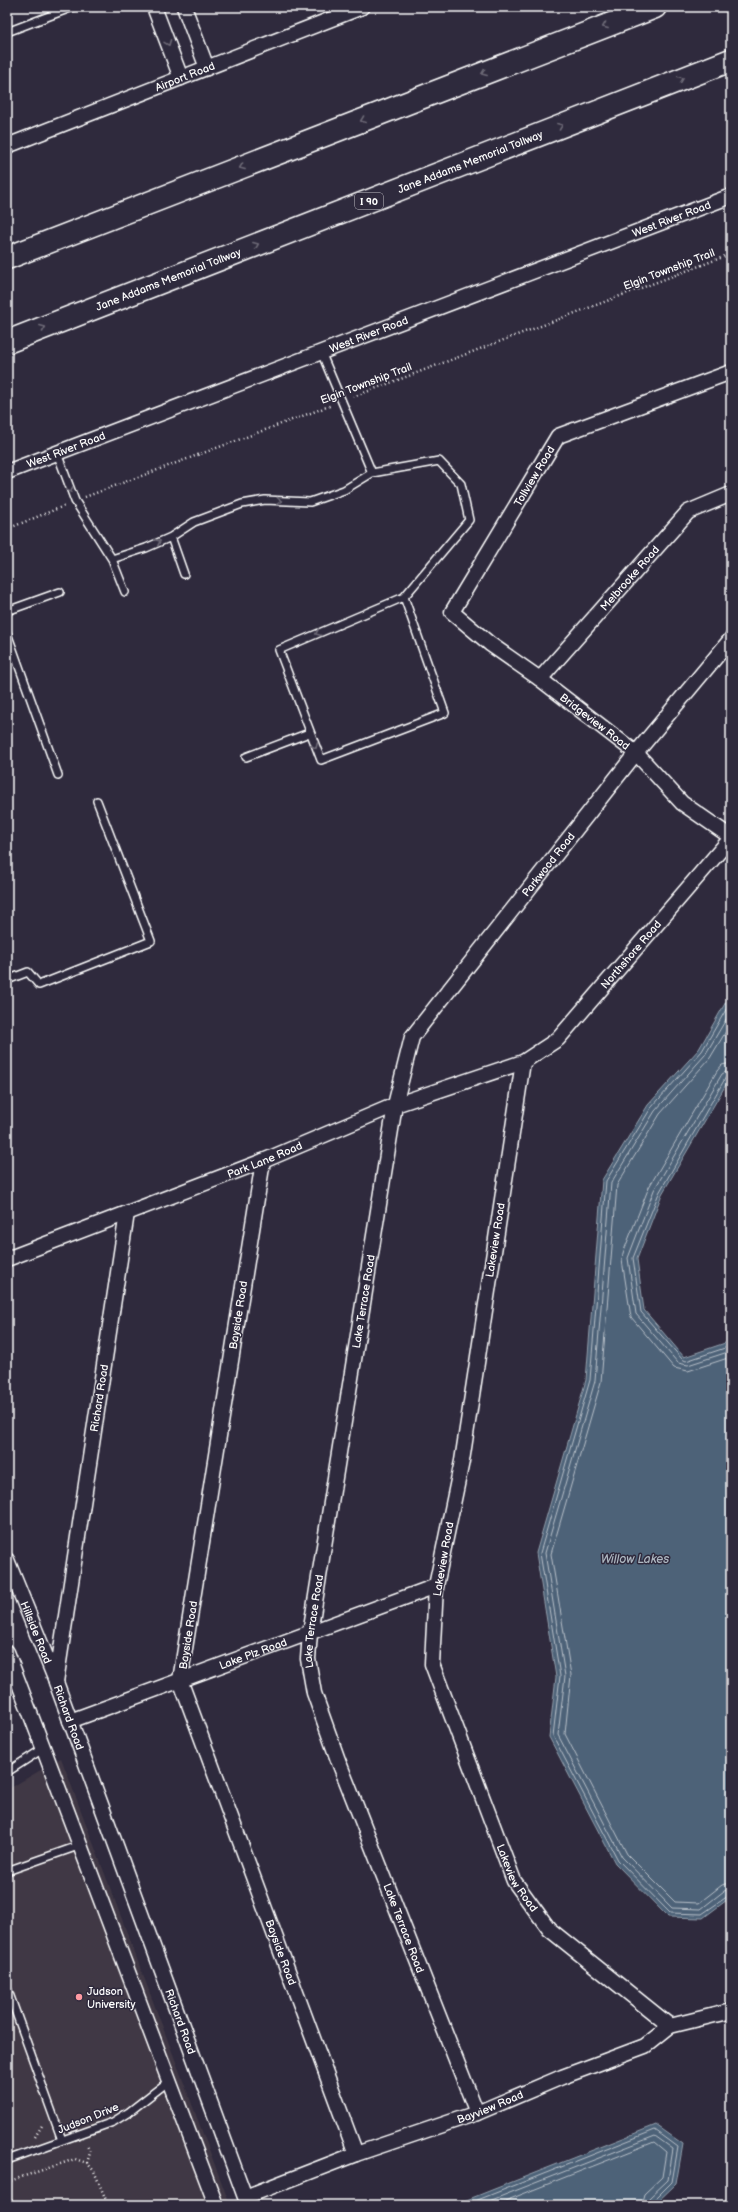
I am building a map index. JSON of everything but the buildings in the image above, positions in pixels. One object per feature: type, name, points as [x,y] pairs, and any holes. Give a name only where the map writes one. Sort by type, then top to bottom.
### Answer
[{"type":"highway","points":[[7,258],[655,7]]},
{"type":"highway","name":"Jane Addams Memorial Tollway","points":[[7,342],[731,60]]},
{"type":"street","points":[[154,7],[181,78]]},
{"type":"street","points":[[184,7],[207,68]]},
{"type":"street","name":"Airport Road","points":[[7,146],[362,7]]},
{"type":"street","name":"West River Road","points":[[7,472],[731,196]]},
{"type":"street","name":"Tollview Road","points":[[452,612],[558,436],[731,372]]},
{"type":"street","name":"Melbrooke Road","points":[[540,679],[688,512],[731,494]]},
{"type":"street","name":"Bridgeview Road","points":[[452,612],[490,644],[540,679],[636,753],[682,803],[731,838]]},
{"type":"street","name":"Parkwood Road","points":[[395,1105],[412,1037],[636,753],[731,638]]},
{"type":"street","name":"Northshore Road","points":[[523,1062],[558,1039],[731,838]]},
{"type":"street","name":"Park Lane Road","points":[[7,1259],[263,1160],[395,1105],[523,1062]]},
{"type":"street","name":"Lakeview Road","points":[[523,1062],[462,1461],[436,1586],[432,1664],[514,1881],[549,1929],[670,2026]]},
{"type":"street","name":"Lake Terrace Road","points":[[395,1105],[310,1633],[308,1659],[314,1693],[338,1760],[477,2113]]},
{"type":"street","name":"Bayside Road","points":[[263,1160],[180,1680],[356,2154]]},
{"type":"street","name":"Richard Road","points":[[127,1213],[56,1682],[245,2197]]},
{"type":"street","name":"Hillside Road","points":[[7,1560],[56,1682]]},
{"type":"street","name":"Lake Plz Road","points":[[70,1721],[436,1586]]},
{"type":"street","points":[[7,1652],[216,2205]]},
{"type":"street","name":"Bayview Road","points":[[245,2197],[356,2154],[477,2113],[562,2077],[645,2046],[670,2026],[731,2011]]},
{"type":"lane","points":[[7,32],[73,7]]},
{"type":"lane","points":[[321,352],[372,473]]},
{"type":"lane","points":[[57,453],[75,501],[112,559],[125,592]]},
{"type":"lane","points":[[112,559],[146,548],[171,537],[194,522],[242,504],[265,500],[310,502],[344,490],[372,473],[439,461],[461,484],[468,520],[404,597],[279,650],[309,732],[321,760],[445,713],[404,597]]},
{"type":"lane","points":[[171,537],[184,574]]},
{"type":"lane","points":[[7,611],[60,592]]},
{"type":"lane","points":[[7,633],[58,775]]},
{"type":"lane","points":[[246,757],[309,732]]},
{"type":"lane","points":[[7,980],[28,972],[39,985],[151,941],[97,801]]},
{"type":"lane","points":[[7,1772],[44,1748]]},
{"type":"lane","points":[[7,1871],[80,1845]]},
{"type":"lane","points":[[7,1988],[62,2140]]},
{"type":"lane","name":"Judson Drive","points":[[7,2160],[113,2122],[130,2112],[170,2081]]},
{"type":"path","name":"Elgin Township Trail","points":[[7,529],[75,501],[731,254]]},
{"type":"path","points":[[28,2139],[35,2137],[43,2125],[42,2118]]},
{"type":"path","points":[[87,2145],[90,2153],[87,2163]]},
{"type":"path","points":[[7,2182],[75,2159],[87,2163],[99,2181],[108,2205]]},
{"type":"shaded area","name":"Judson University","points":[[61,1758],[230,2205],[7,2205],[7,1790]]},
{"type":"water","name":"Willow Lakes","points":[[731,993],[731,1076],[662,1194],[637,1259],[644,1310],[684,1357],[731,1341],[731,1897],[703,1918],[668,1917],[615,1863],[549,1737],[556,1677],[536,1553],[586,1380],[602,1180],[648,1105],[699,1049]]},
{"type":"water","points":[[656,2125],[683,2144],[676,2184],[654,2205],[454,2205]]},
{"type":"place","name":"Judson University","points":[[79,1997]]}]
